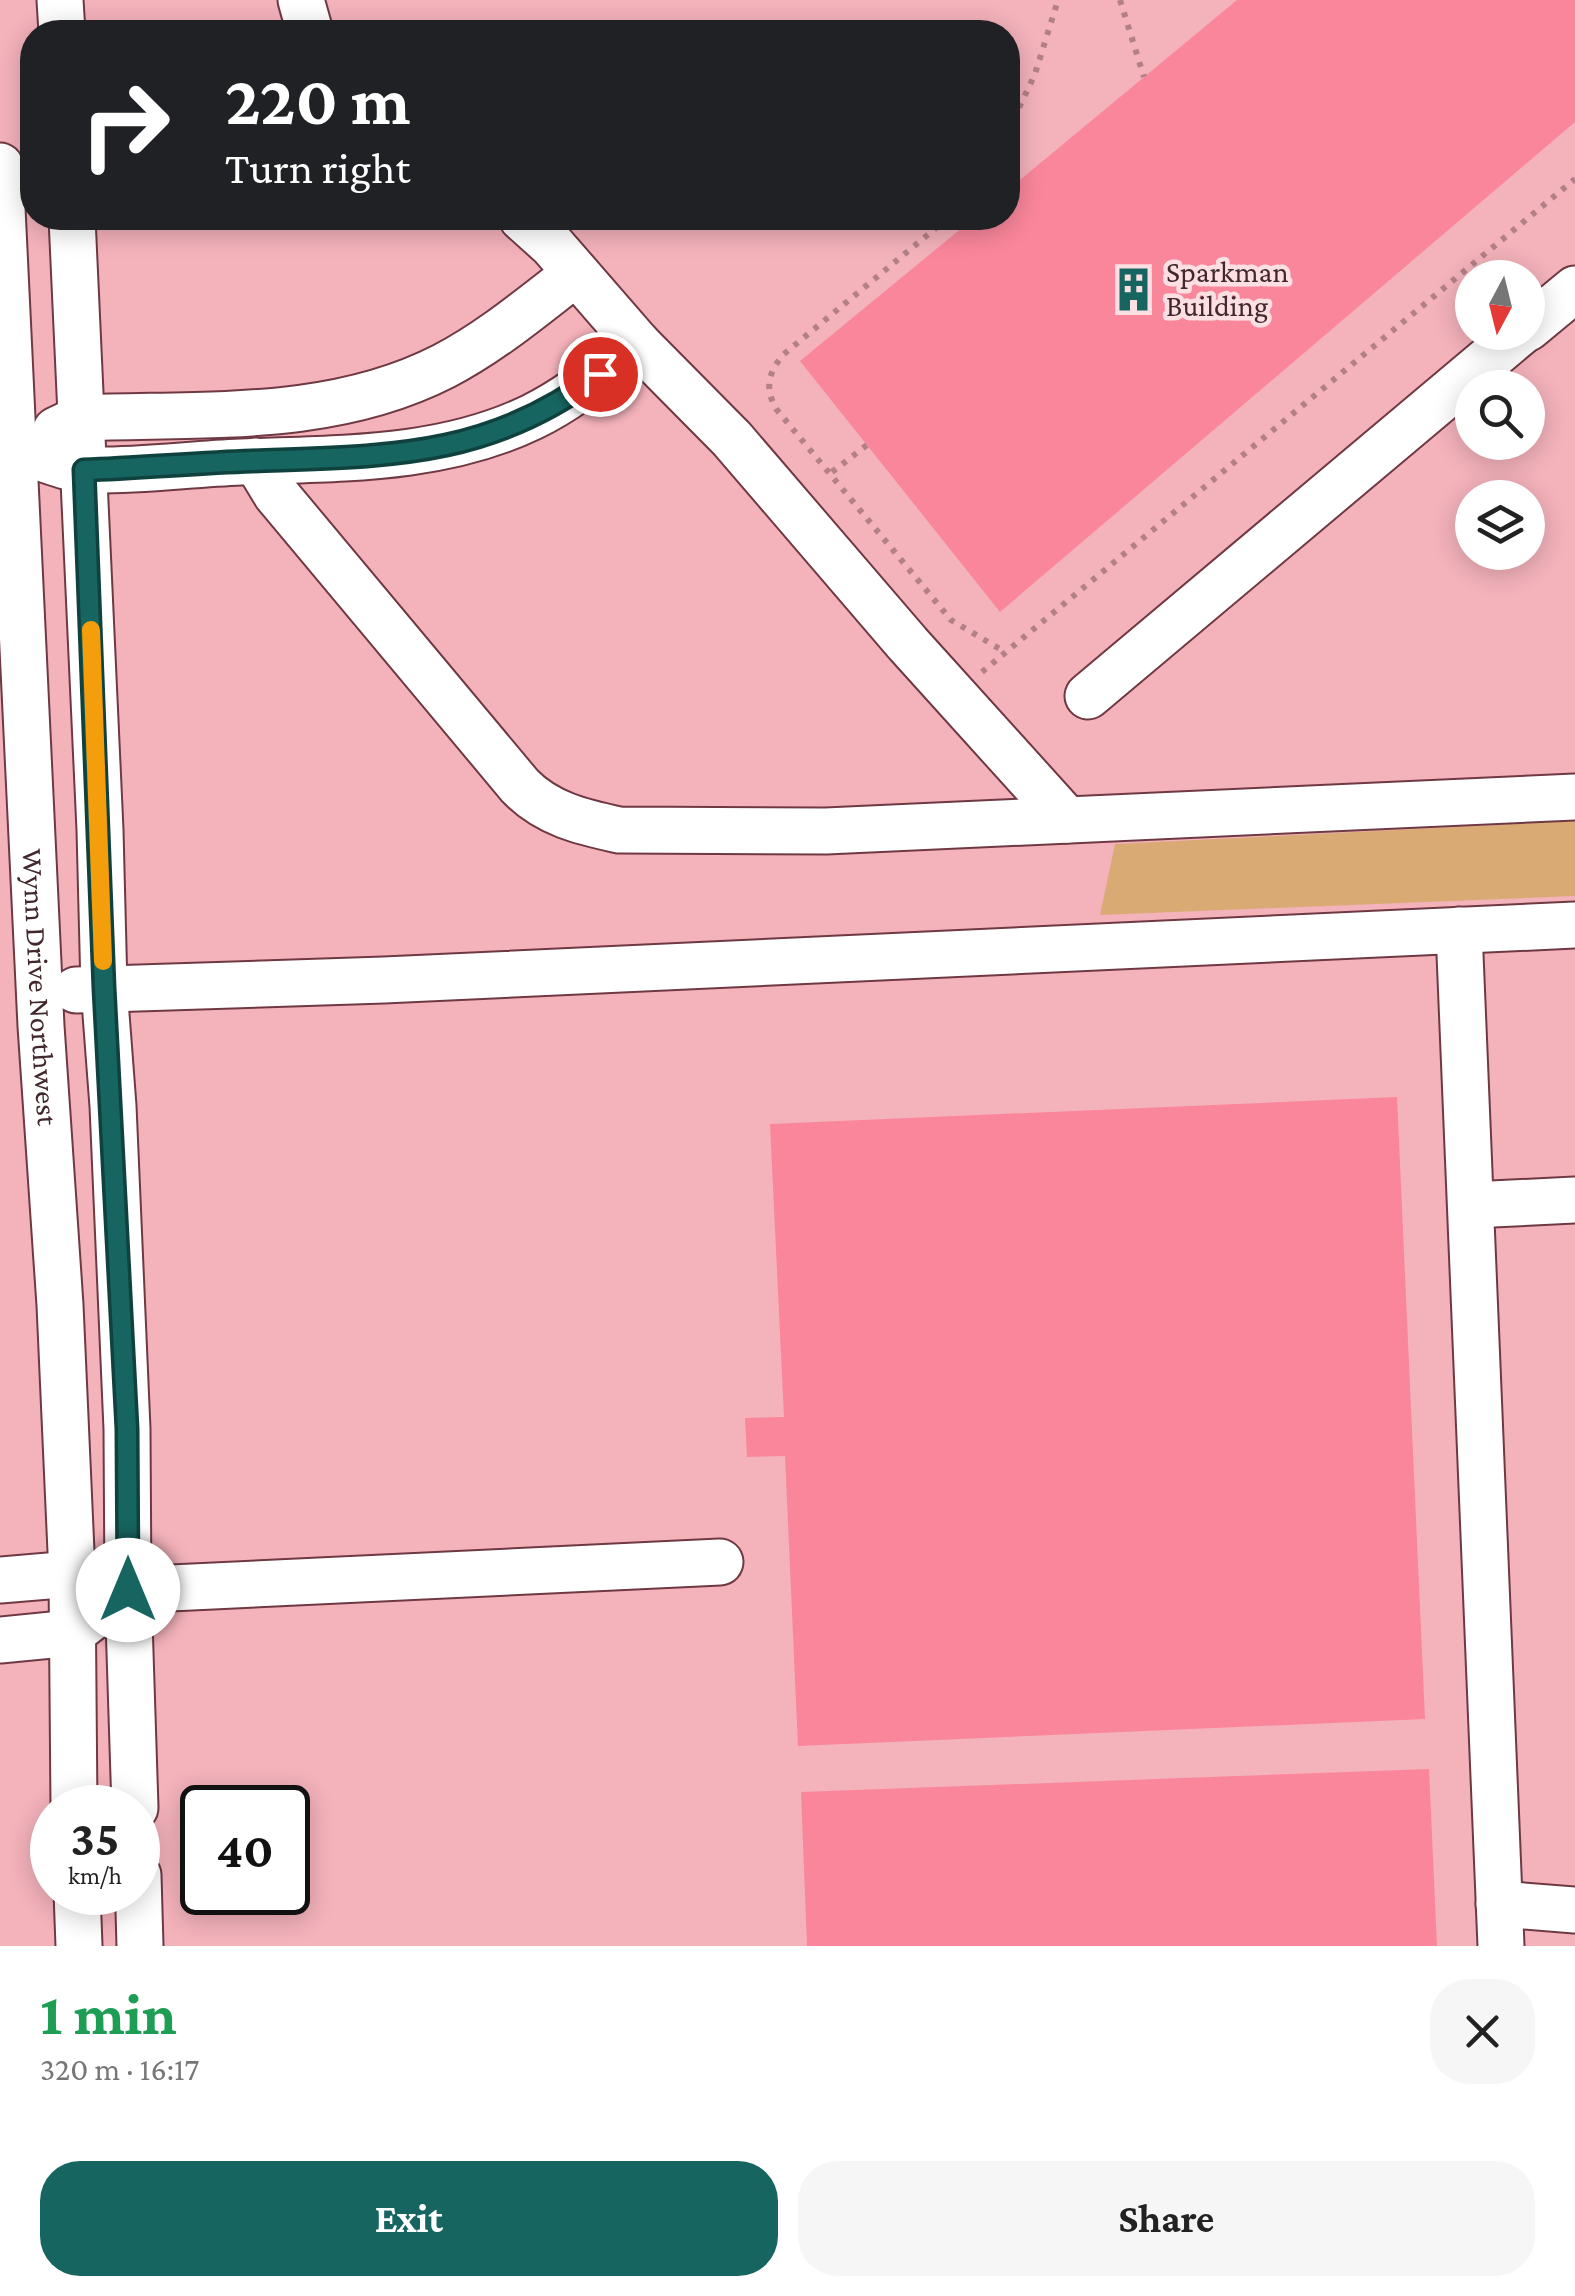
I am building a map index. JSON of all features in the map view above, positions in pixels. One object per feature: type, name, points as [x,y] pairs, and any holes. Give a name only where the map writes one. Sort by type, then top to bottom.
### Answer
[{"type":"street","name":"Wynn Drive Northwest","points":[[0,166],[6,450],[60,1305],[72,1574],[74,1785]]},
{"type":"street","points":[[73,230],[127,1429],[134,1785]]},
{"type":"street","points":[[534,230],[732,439],[1067,820]]},
{"type":"street","points":[[6,450],[81,418],[310,408],[379,393],[466,353],[576,272]]},
{"type":"street","points":[[1545,314],[1575,289]]},
{"type":"street","points":[[6,450],[84,470],[400,454],[472,440],[524,421],[563,400],[638,344]]},
{"type":"street","points":[[1088,696],[1501,350]]},
{"type":"street","points":[[256,461],[276,494],[520,786],[547,808],[582,821],[620,830],[826,831],[1575,797]]},
{"type":"street","points":[[993,824],[1028,776]]},
{"type":"street","points":[[39,992],[384,980],[1575,925]]},
{"type":"street","points":[[1459,930],[1500,1925],[1575,1910]]},
{"type":"street","points":[[1471,1205],[1575,1200]]},
{"type":"street","points":[[0,1580],[72,1574],[128,1590],[720,1562]]},
{"type":"street","points":[[0,1640],[72,1632],[128,1590]]},
{"type":"street","points":[[78,1915],[79,1946]]},
{"type":"street","points":[[139,1915],[140,1946]]},
{"type":"path","points":[[1020,106],[1035,74],[1058,0]]},
{"type":"path","points":[[1120,0],[1144,77]]},
{"type":"path","points":[[954,695],[1575,180]]},
{"type":"path","points":[[934,230],[784,354],[770,372],[770,398],[951,620],[1005,652]]},
{"type":"path","points":[[832,472],[867,445]]},
{"type":"shaded area","points":[[1575,821],[1575,896],[1100,915],[1115,844]]},
{"type":"building","name":"Sparkman Building","points":[[1237,0],[1575,0],[1575,122],[1000,612],[800,361],[959,230],[1020,230],[1020,180]]},
{"type":"building","points":[[1397,1097],[1425,1719],[798,1746],[785,1456],[747,1457],[745,1418],[784,1417],[770,1124]]},
{"type":"building","points":[[1429,1769],[1437,1946],[807,1946],[801,1792]]},
{"type":"slow traffic","points":[[91,630],[103,961]]},
{"type":"place","name":"Sparkman Building","points":[[1133,289]]},
{"type":"route","points":[[128,1590],[127,1429],[104,988],[84,470],[433,450],[485,436],[534,416],[600,374]]}]
